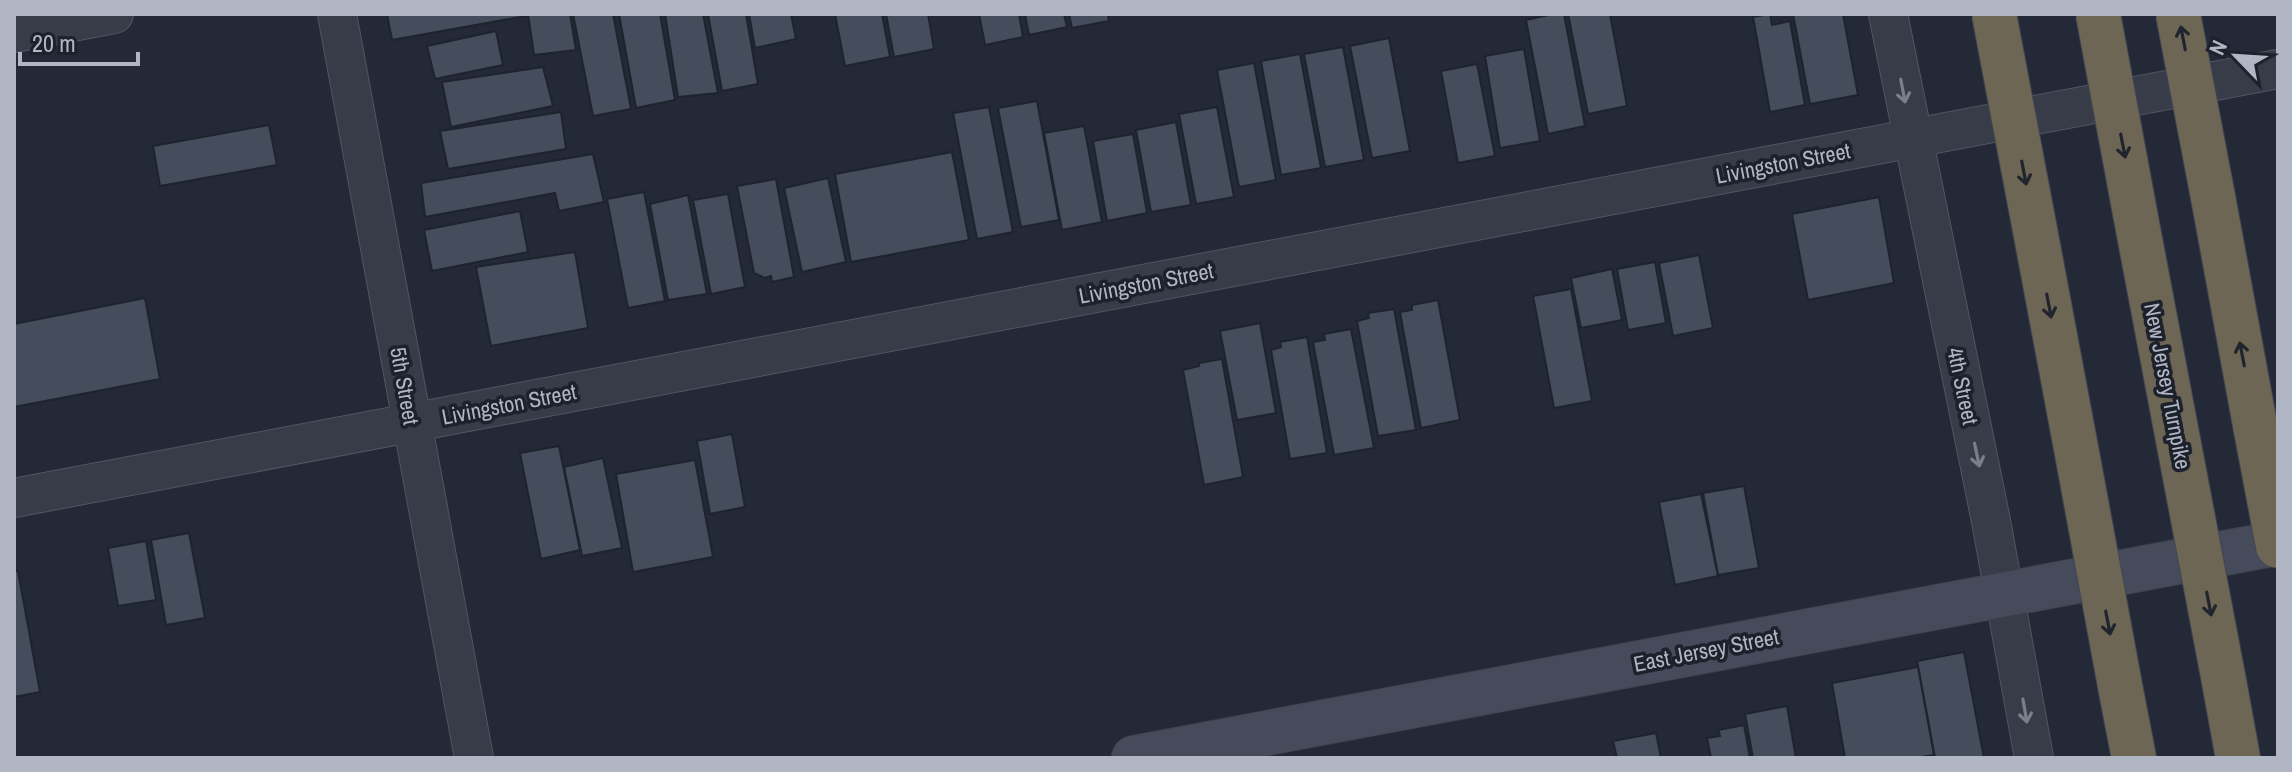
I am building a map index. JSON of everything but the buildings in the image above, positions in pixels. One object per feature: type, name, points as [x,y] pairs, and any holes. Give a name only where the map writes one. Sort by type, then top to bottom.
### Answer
[{"type":"highway","points":[[1994,14],[2134,758]]},
{"type":"highway","name":"New Jersey Turnpike","points":[[2098,14],[2238,758]]},
{"type":"highway","points":[[2178,14],[2278,544]]},
{"type":"street","points":[[14,33],[114,14]]},
{"type":"street","name":"5th Street","points":[[337,14],[474,758]]},
{"type":"street","name":"4th Street","points":[[1888,14],[2034,758]]},
{"type":"street","name":"Livingston Street","points":[[14,498],[2278,69]]},
{"type":"street","name":"East Jersey Street","points":[[1134,758],[2278,544]]}]
